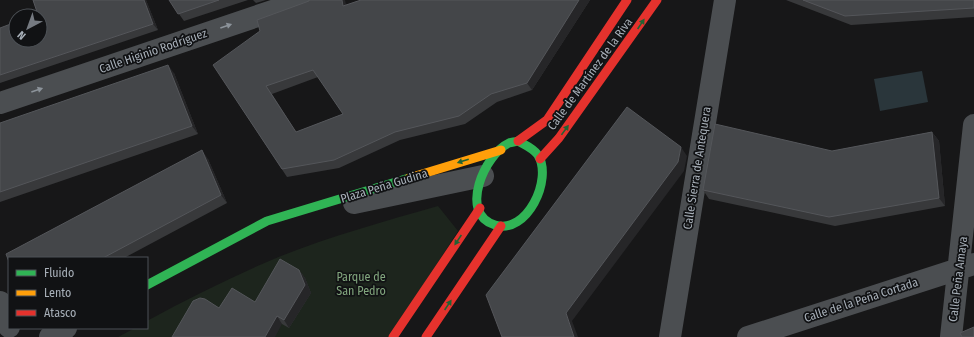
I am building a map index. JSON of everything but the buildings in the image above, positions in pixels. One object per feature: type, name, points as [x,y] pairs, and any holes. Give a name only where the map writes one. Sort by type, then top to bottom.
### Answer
[{"type":"street","name":"Calle Higinio Rodríguez","points":[[0,103],[305,0]]},
{"type":"street","name":"Calle de Martínez de la Riva","points":[[518,141],[547,120],[627,0]]},
{"type":"street","name":"Calle de Martínez de la Riva","points":[[540,159],[559,138],[657,0]]},
{"type":"street","name":"Calle Sierra de Antequera","points":[[670,337],[725,0]]},
{"type":"street","name":"Calle Peña Amaya","points":[[950,337],[967,266],[974,125]]},
{"type":"street","points":[[518,141],[529,146],[540,159],[543,178],[540,190],[532,206],[513,223],[501,226],[491,224],[483,217],[476,194],[483,176],[500,150],[508,143],[518,141]]},
{"type":"street","name":"Plaza Peña Gudina","points":[[148,283],[267,221],[500,150]]},
{"type":"street","name":"Plaza Peña Gudina","points":[[267,221],[483,176]]},
{"type":"street","points":[[393,337],[480,208]]},
{"type":"street","points":[[426,337],[501,226]]},
{"type":"street","name":"Calle de la Peña Cortada","points":[[748,337],[967,266]]},
{"type":"street","points":[[0,302],[8,325]]},
{"type":"street","points":[[50,337],[64,329]]},
{"type":"green space","name":"Parque de San Pedro","points":[[438,206],[458,231],[390,337],[118,337],[133,329],[148,329],[148,320],[264,263],[339,235]]},
{"type":"shaded area","points":[[922,71],[928,102],[880,111],[874,79]]},
{"type":"traffic: fast","points":[[518,141],[538,155],[542,165],[542,177],[539,190],[534,203],[527,214],[517,222],[507,226],[495,225],[484,219],[478,209],[477,197],[479,184],[491,159],[500,149],[509,143],[518,141]]},
{"type":"traffic: fast","points":[[148,284],[267,221],[409,178]]},
{"type":"traffic: slow","points":[[409,178],[501,150]]},
{"type":"traffic: jam","points":[[518,141],[547,120],[627,0]]},
{"type":"traffic: jam","points":[[540,159],[559,138],[657,0]]},
{"type":"traffic: jam","points":[[393,337],[480,208]]},
{"type":"traffic: jam","points":[[426,337],[501,226]]}]
